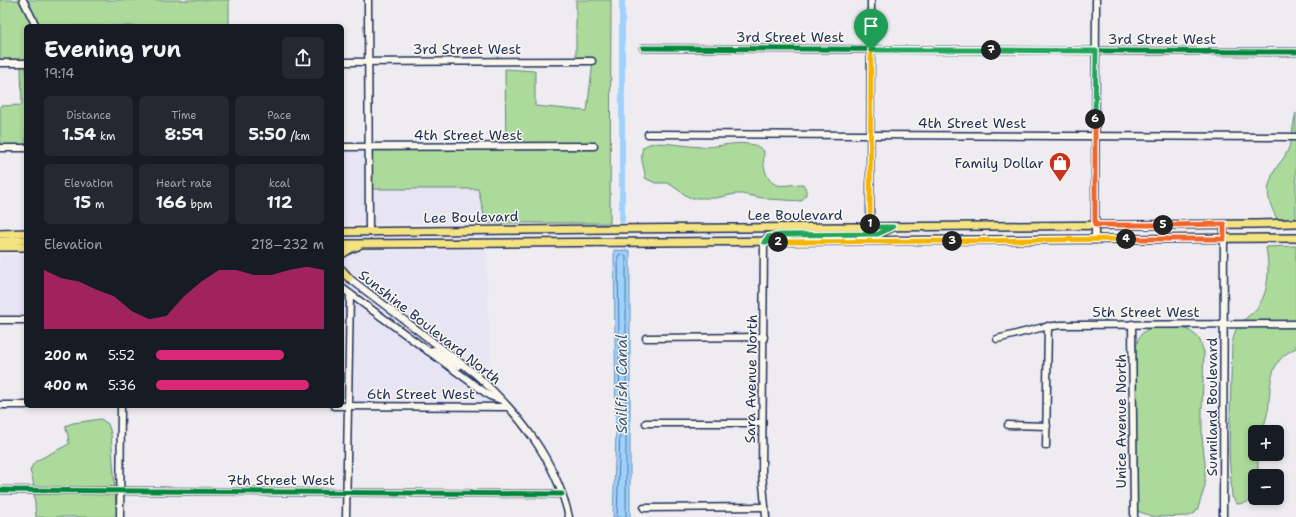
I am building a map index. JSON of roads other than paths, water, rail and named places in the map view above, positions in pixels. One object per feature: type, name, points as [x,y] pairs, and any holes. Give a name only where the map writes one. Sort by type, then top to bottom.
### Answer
[{"type":"main road","name":"Lee Boulevard","points":[[344,232],[1296,223]]},
{"type":"main road","points":[[764,242],[768,237],[780,235],[878,234],[893,227]]},
{"type":"main road","points":[[0,234],[24,233]]},
{"type":"main road","name":"Lee Boulevard","points":[[344,244],[1296,238]]},
{"type":"main road","points":[[0,241],[24,240]]},
{"type":"main road","points":[[344,253],[362,245]]},
{"type":"main road","points":[[0,248],[24,247]]},
{"type":"main road","points":[[344,272],[349,278]]},
{"type":"street","points":[[23,0],[35,24]]},
{"type":"street","points":[[368,0],[369,232]]},
{"type":"street","points":[[870,227],[871,0]]},
{"type":"street","points":[[1095,240],[1096,0]]},
{"type":"street","name":"3rd Street West","points":[[643,48],[1296,52]]},
{"type":"street","name":"3rd Street West","points":[[344,62],[592,61]]},
{"type":"street","points":[[0,63],[24,63]]},
{"type":"street","name":"4th Street West","points":[[648,134],[1296,137]]},
{"type":"street","name":"4th Street West","points":[[344,147],[594,146]]},
{"type":"street","points":[[0,148],[24,148]]},
{"type":"street","name":"Sunniland Boulevard","points":[[1223,517],[1224,224]]},
{"type":"street","name":"Sara Avenue North","points":[[764,242],[762,473],[766,517]]},
{"type":"street","name":"Sunshine Boulevard North","points":[[344,274],[474,373],[494,391],[524,425],[541,450],[553,471],[569,517]]},
{"type":"street","name":"Sunshine Boulevard North","points":[[344,290],[490,396],[501,400]]},
{"type":"street","points":[[346,517],[350,294]]},
{"type":"street","points":[[0,320],[24,320]]},
{"type":"street","points":[[344,322],[349,322]]},
{"type":"street","name":"5th Street West","points":[[997,339],[1048,326],[1132,324],[1296,324]]},
{"type":"street","name":"Unice Avenue North","points":[[1132,324],[1134,517]]},
{"type":"street","points":[[1046,446],[1048,326]]},
{"type":"street","points":[[427,337],[428,351],[434,350],[465,370],[474,373]]},
{"type":"street","points":[[646,338],[764,337]]},
{"type":"street","points":[[0,405],[24,405]]},
{"type":"street","name":"6th Street West","points":[[344,406],[508,407]]},
{"type":"street","points":[[120,517],[121,408]]},
{"type":"street","points":[[646,423],[762,423]]},
{"type":"street","points":[[1008,425],[1047,426]]},
{"type":"street","name":"7th Street West","points":[[0,490],[562,494]]},
{"type":"street","points":[[644,508],[764,507]]},
{"type":"water","points":[[614,250],[630,251],[630,517],[613,517],[616,432]]},
{"type":"waterway","name":"Sailfish Canal","points":[[622,0],[622,220]]},
{"type":"place","name":"Family Dollar","points":[[1060,182]]}]
